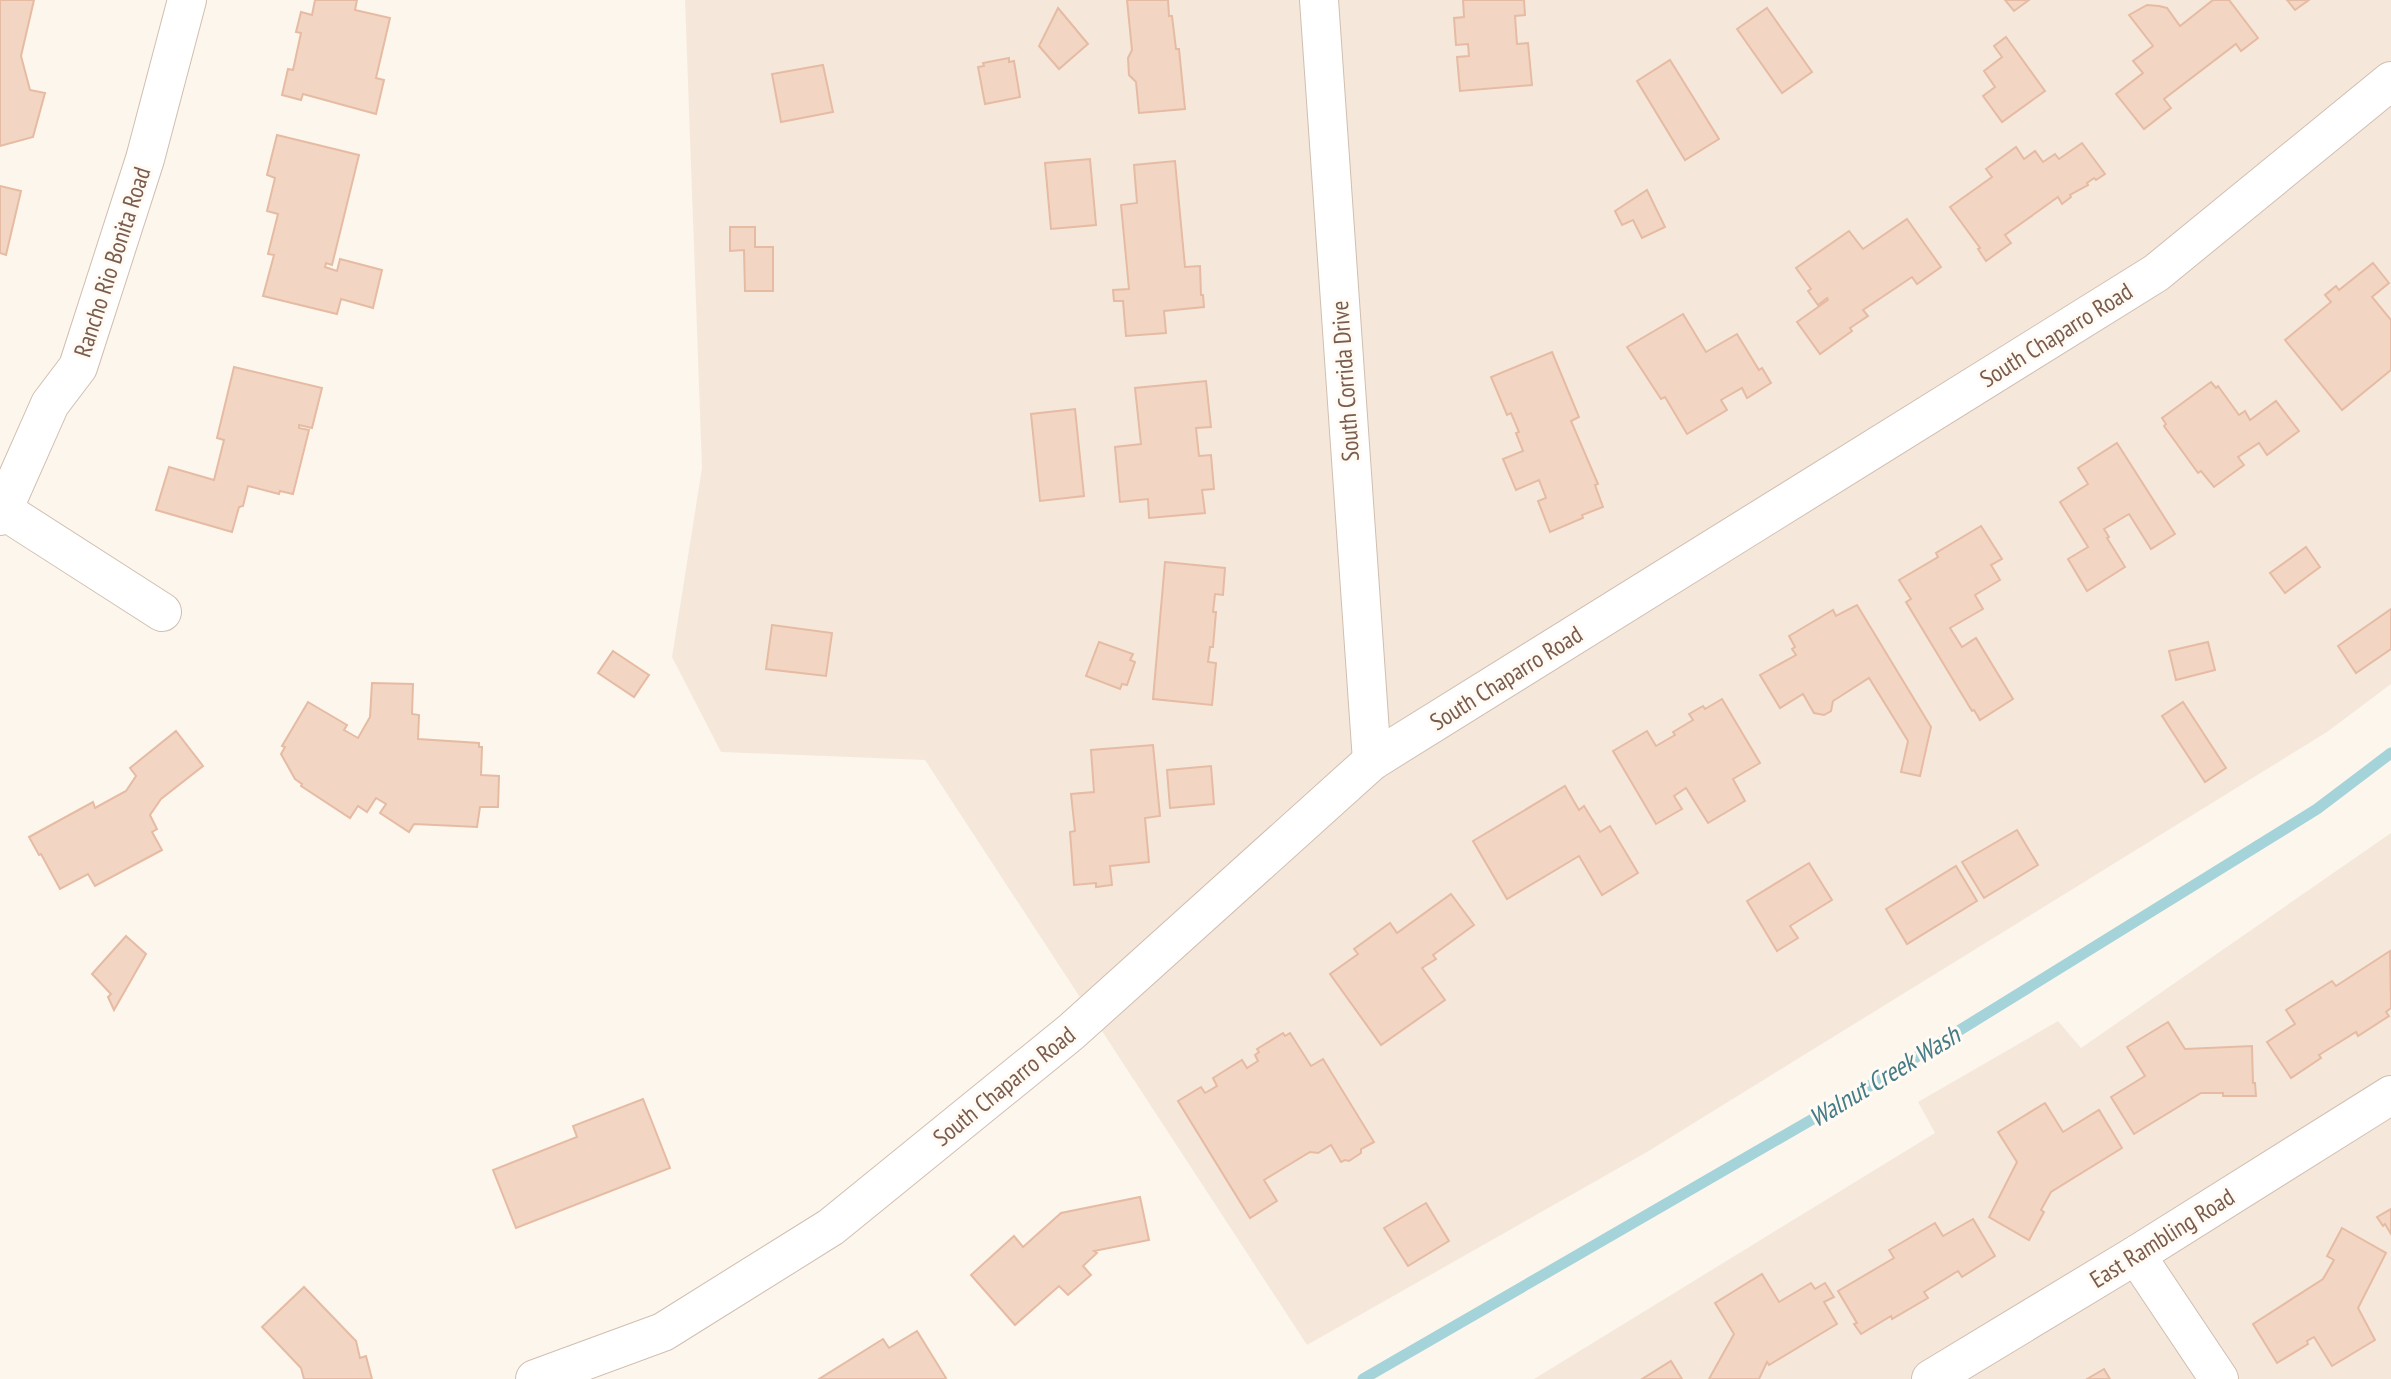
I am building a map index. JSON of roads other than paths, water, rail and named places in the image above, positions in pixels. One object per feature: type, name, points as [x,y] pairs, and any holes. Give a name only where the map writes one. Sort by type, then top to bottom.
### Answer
[{"type":"street","name":"Rancho Rio Bonita Road","points":[[162,612],[2,513],[50,404],[78,367],[145,159],[187,0]]},
{"type":"street","name":"South Corrida Drive","points":[[1319,0],[1372,761]]},
{"type":"street","name":"South Chaparro Road","points":[[535,1379],[663,1332],[831,1227],[1071,1032],[1372,761],[2156,273],[2391,81]]},
{"type":"street","name":"East Rambling Road","points":[[1931,1379],[2391,1095]]},
{"type":"street","points":[[2136,1255],[2219,1379]]},
{"type":"waterway","name":"Walnut Creek Wash","points":[[1363,1379],[1863,1090],[2317,809],[2391,753]]}]
